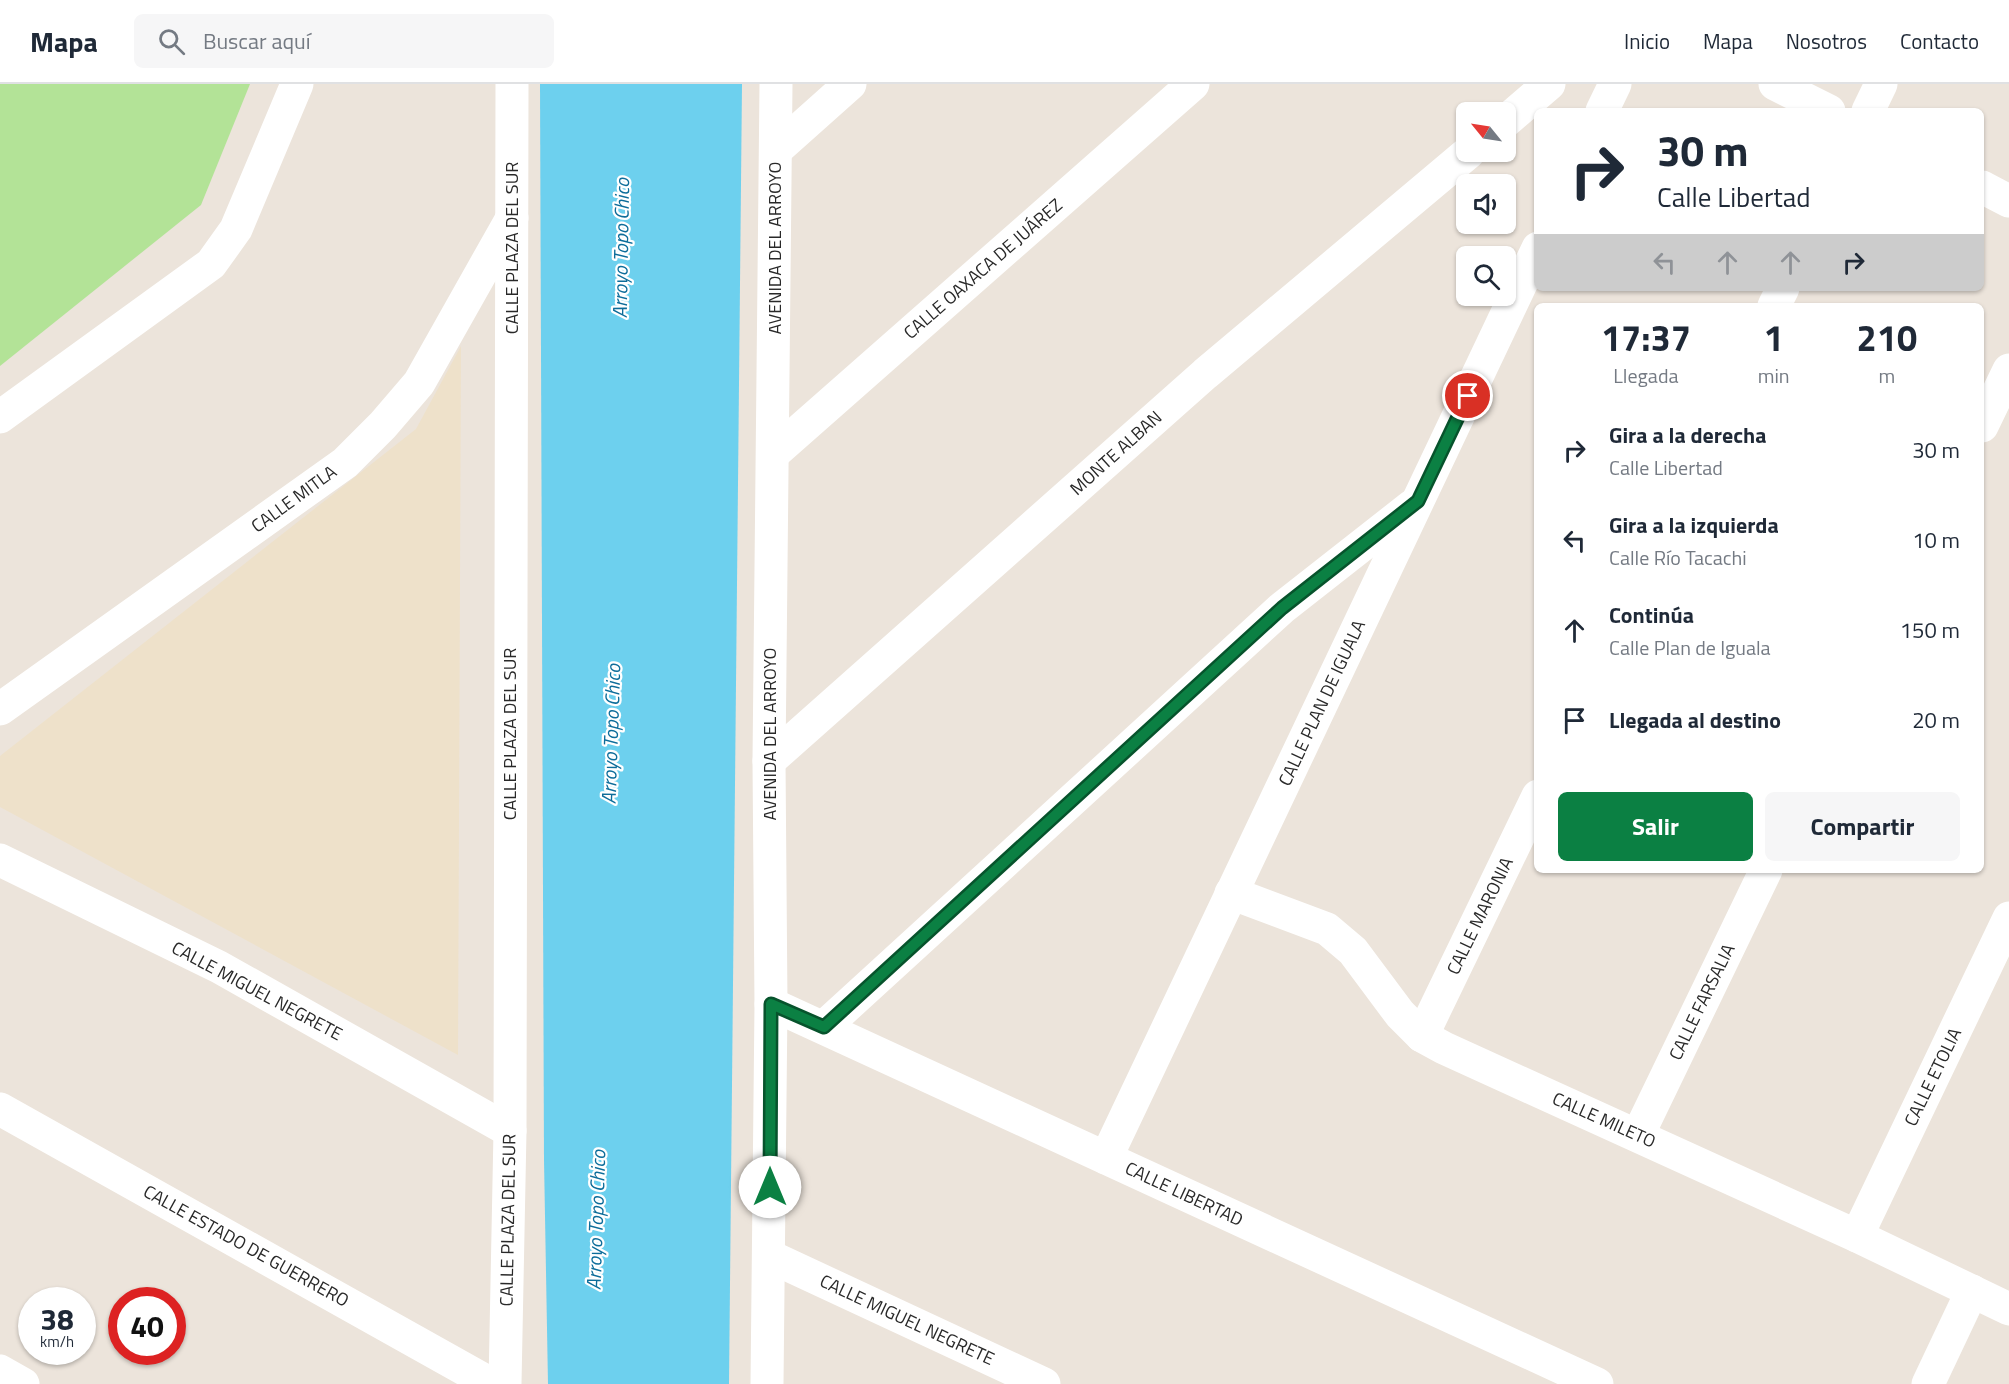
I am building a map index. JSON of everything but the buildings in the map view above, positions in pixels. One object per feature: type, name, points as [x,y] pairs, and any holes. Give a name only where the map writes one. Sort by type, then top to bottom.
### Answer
[{"type":"street","points":[[0,417],[211,264],[236,229],[297,84]]},
{"type":"street","name":"CALLE PLAZA DEL SUR","points":[[506,1384],[510,1131],[512,84]]},
{"type":"street","name":"AVENIDA DEL ARROYO","points":[[767,1384],[771,1004],[769,761],[774,453],[776,84]]},
{"type":"street","points":[[776,150],[850,84]]},
{"type":"street","name":"CALLE OAXACA DE JUÁREZ","points":[[774,453],[1193,84]]},
{"type":"street","points":[[1516,112],[1549,84]]},
{"type":"street","points":[[1603,108],[1615,84]]},
{"type":"street","points":[[1775,84],[1822,108]]},
{"type":"street","points":[[1869,108],[1881,84]]},
{"type":"street","name":"MONTE ALBAN","points":[[769,761],[1205,374],[1457,162]]},
{"type":"street","points":[[1984,188],[2009,201]]},
{"type":"street","name":"CALLE MITLA","points":[[0,709],[345,463],[383,425],[418,383],[512,218]]},
{"type":"street","name":"CALLE PLAN DE IGUALA","points":[[1106,1158],[1534,256]]},
{"type":"street","points":[[1984,422],[2009,370]]},
{"type":"street","points":[[824,1027],[1282,608],[1418,501]]},
{"type":"street","name":"CALLE MARONIA","points":[[1422,1036],[1534,804]]},
{"type":"street","name":"CALLE MIGUEL NEGRETE","points":[[0,860],[219,967],[510,1131]]},
{"type":"street","name":"CALLE FARSALIA","points":[[1638,1135],[1765,873]]},
{"type":"street","name":"CALLE MILETO","points":[[1232,893],[1327,929],[1353,951],[1401,1014],[1422,1036],[1857,1236],[2009,1309]]},
{"type":"street","name":"CALLE ETOLIA","points":[[1857,1236],[2009,918]]},
{"type":"street","name":"CALLE LIBERTAD","points":[[771,1004],[1597,1384]]},
{"type":"street","name":"CALLE ESTADO DE GUERRERO","points":[[0,1109],[491,1384]]},
{"type":"street","name":"CALLE MIGUEL NEGRETE","points":[[769,1256],[1044,1384]]},
{"type":"street","points":[[1928,1384],[1972,1291]]},
{"type":"street","points":[[0,1371],[23,1384]]},
{"type":"shaded area","points":[[461,346],[458,1055],[0,807],[0,756],[416,429]]},
{"type":"green space","points":[[0,84],[250,84],[201,205],[0,366]]},
{"type":"water","name":"Arroyo Topo Chico","points":[[540,84],[742,84],[729,1384],[548,1384],[544,1160]]},
{"type":"route","points":[[770,1187],[771,1004],[824,1027],[1282,608],[1418,501],[1468,396]]}]
